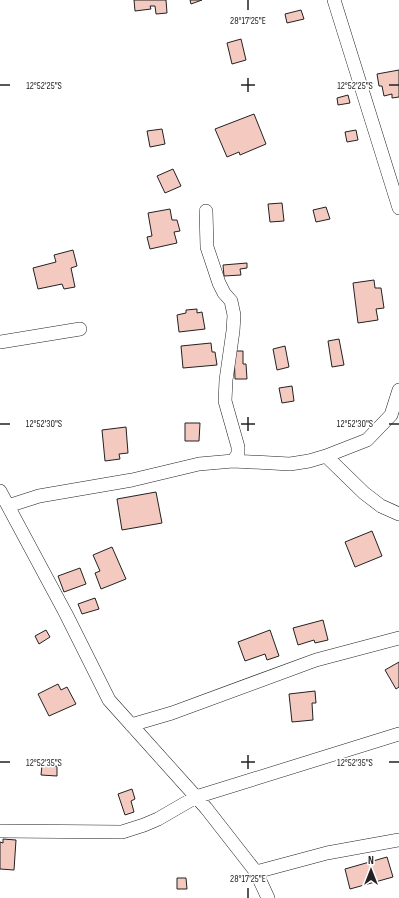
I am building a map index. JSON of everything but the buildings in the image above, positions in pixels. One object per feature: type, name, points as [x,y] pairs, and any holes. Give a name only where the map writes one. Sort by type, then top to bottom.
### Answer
[{"type":"street","points":[[334,0],[399,208]]},
{"type":"street","points":[[206,211],[207,247],[219,283],[224,293],[231,301],[234,315],[225,401],[238,447],[238,454],[233,461]]},
{"type":"street","points":[[0,342],[80,329]]},
{"type":"street","points":[[8,506],[38,496],[132,480],[199,464],[233,461],[290,464],[326,456],[362,443],[372,436],[391,415],[399,390]]},
{"type":"street","points":[[326,456],[364,493],[381,506],[399,514]]},
{"type":"street","points":[[0,491],[66,614],[109,700],[196,797],[256,872],[268,898]]},
{"type":"street","points":[[131,725],[172,713],[316,660],[399,638]]},
{"type":"street","points":[[0,831],[122,832],[158,819],[196,797],[399,734]]},
{"type":"street","points":[[256,872],[327,853],[399,840]]}]
